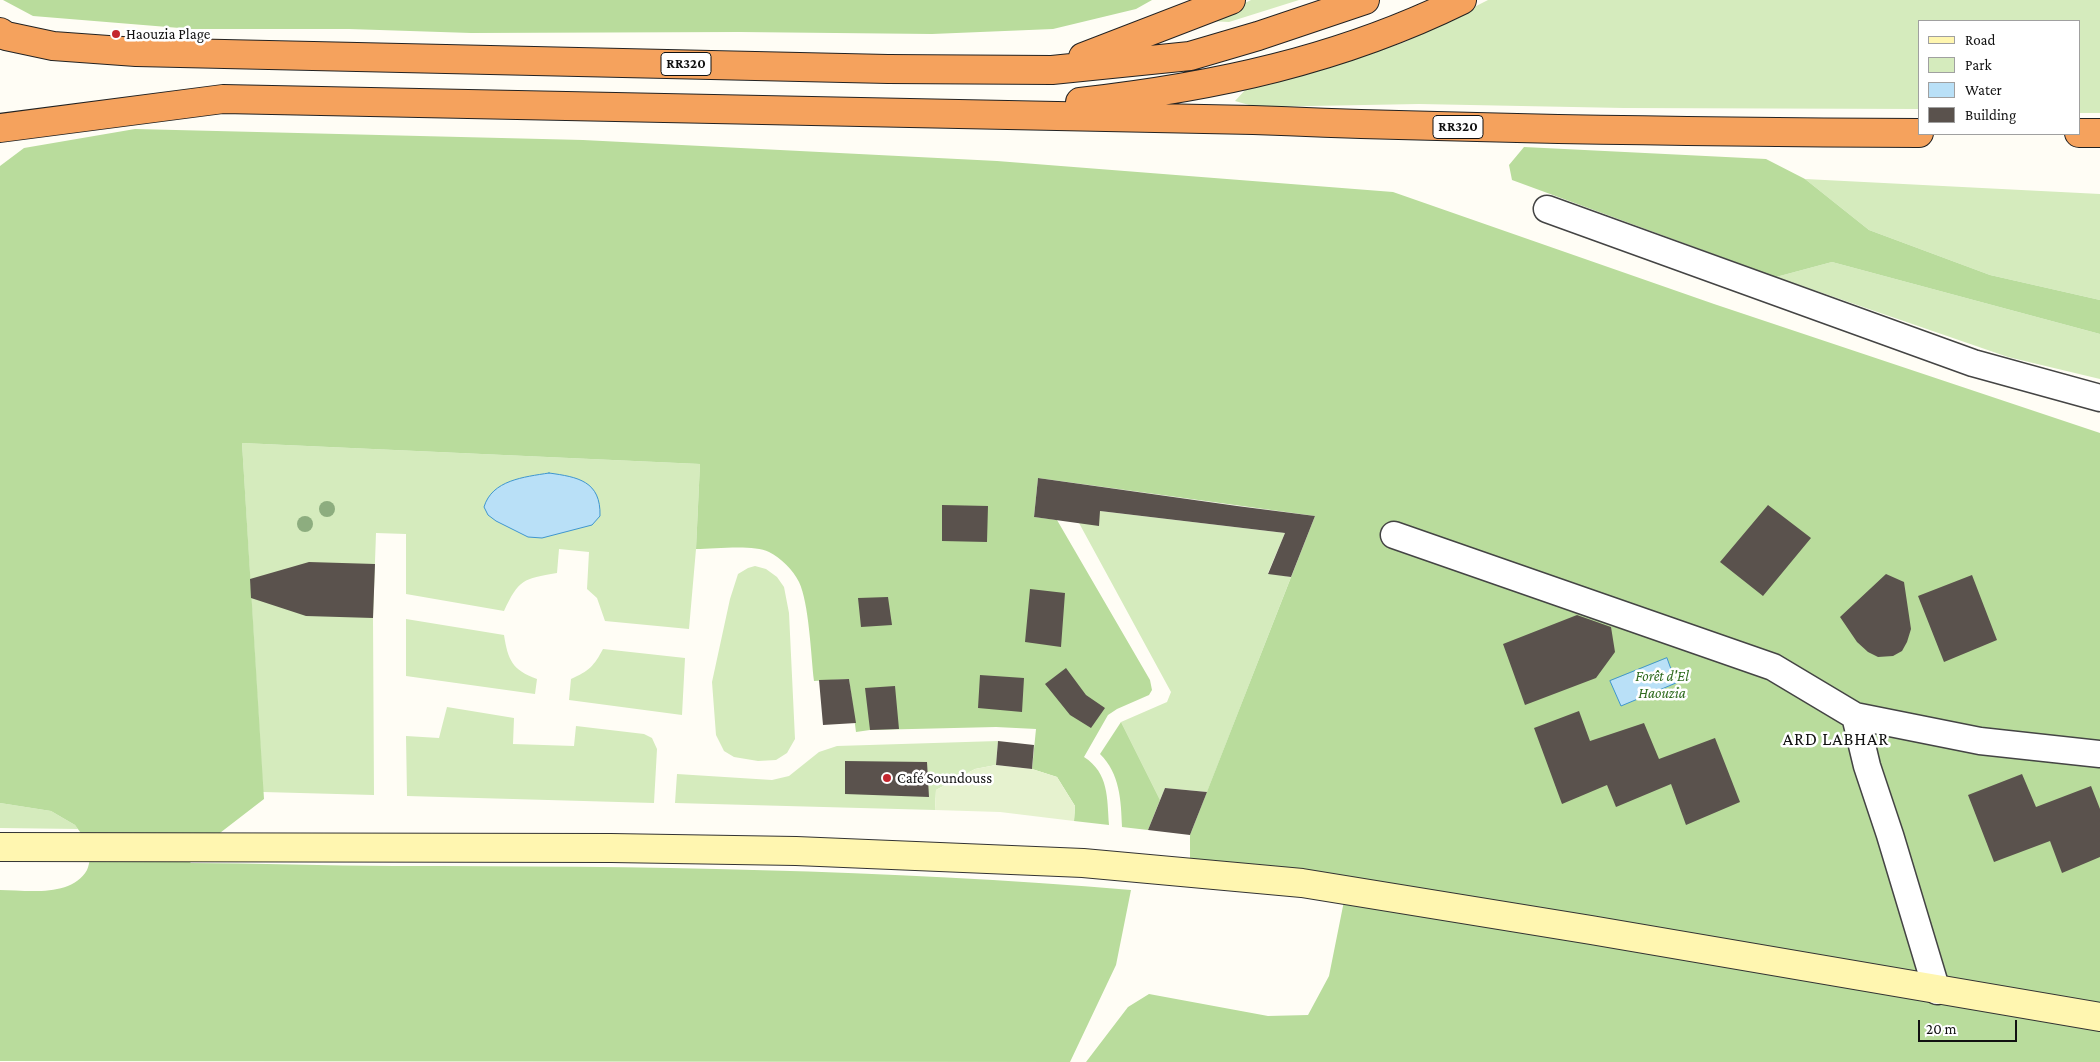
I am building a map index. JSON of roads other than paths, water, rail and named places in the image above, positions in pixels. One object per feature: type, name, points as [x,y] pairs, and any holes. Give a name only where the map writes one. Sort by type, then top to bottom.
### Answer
[{"type":"highway","points":[[1052,70],[1231,0]]},
{"type":"highway","name":"RR320","points":[[0,32],[6,36],[53,46],[136,52],[1052,70],[1190,56],[1258,36],[1365,0]]},
{"type":"highway","points":[[997,115],[1222,81],[1289,65],[1360,44],[1420,21],[1462,0]]},
{"type":"highway","name":"RR320","points":[[0,128],[223,99],[1253,120],[1420,126],[1918,133]]},
{"type":"highway","points":[[2080,133],[2100,133]]},
{"type":"street","points":[[1547,209],[1973,363],[2100,398]]},
{"type":"street","points":[[1394,535],[1773,667],[1855,716],[1980,741],[2100,754]]},
{"type":"street","points":[[1855,716],[1867,766],[1890,834],[1937,990]]},
{"type":"street","points":[[0,847],[796,850],[1084,863],[1302,883],[2100,1017]]},
{"type":"water","points":[[549,473],[578,479],[592,488],[597,495],[600,516],[592,525],[542,538],[528,537],[488,515],[484,507],[488,498],[501,485],[520,478]]},
{"type":"water","points":[[1667,658],[1676,683],[1621,706],[1610,681]]},
{"type":"place","name":"Haouzia Plage","points":[[116,34]]},
{"type":"place","name":"Café Soundouss","points":[[887,778]]},
{"type":"district","name":"ARD LABHAR","points":[[1836,739]]},
{"type":"park label","name":"Forêt d'El Haouzia","points":[[1662,684]]}]
